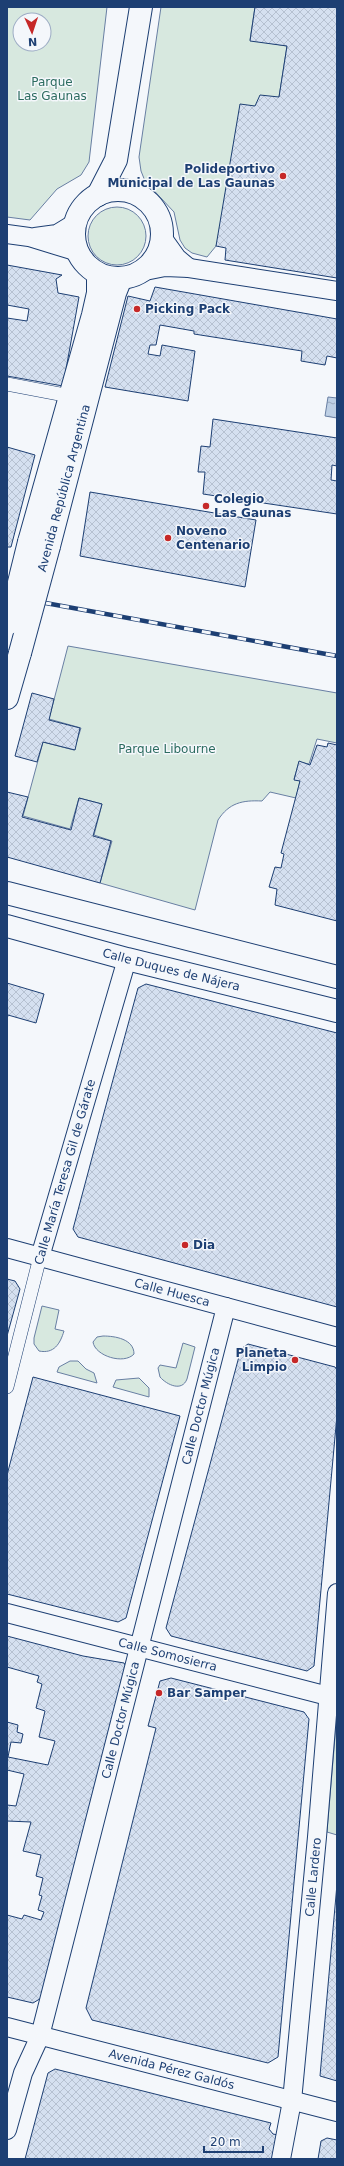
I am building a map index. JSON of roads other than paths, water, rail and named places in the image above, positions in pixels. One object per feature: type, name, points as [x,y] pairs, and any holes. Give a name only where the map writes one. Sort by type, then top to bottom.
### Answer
[{"type":"main road","points":[[98,195],[116,160],[141,7]]},
{"type":"main road","points":[[118,147],[122,176],[132,192]]},
{"type":"main road","points":[[118,190],[132,192],[145,199],[155,209],[161,223],[162,237],[159,251],[151,264],[130,275],[111,278],[98,274],[86,264],[78,252],[74,238],[75,223],[81,210],[91,199],[98,195],[118,190]]},
{"type":"main road","name":"Avenida República Argentina","points":[[7,698],[20,653],[39,544],[70,396],[98,293],[98,274]]},
{"type":"main road","name":"Avenida República Argentina","points":[[8,628],[39,544],[115,293],[130,275]]},
{"type":"main road","points":[[7,893],[337,977]]},
{"type":"main road","name":"Calle Duques de Nájera","points":[[7,926],[127,959],[337,1011]]},
{"type":"street","points":[[29,237],[56,234],[75,223]]},
{"type":"street","points":[[7,234],[29,237],[78,252]]},
{"type":"street","points":[[162,237],[177,258],[189,268]]},
{"type":"street","points":[[130,275],[165,267],[189,268],[337,291]]},
{"type":"street","points":[[7,384],[70,396]]},
{"type":"street","name":"Calle María Teresa Gil de Gárate","points":[[7,1387],[40,1257],[127,959]]},
{"type":"street","name":"Calle Huesca","points":[[7,1248],[337,1337]]},
{"type":"street","name":"Calle Doctor Múgica","points":[[7,2130],[23,2073],[40,2036],[226,1307]]},
{"type":"street","name":"Calle Lardero","points":[[281,2159],[292,2101],[317,1837],[337,1593]]},
{"type":"street","name":"Calle Somosierra","points":[[7,1613],[328,1696]]},
{"type":"street","name":"Avenida Pérez Galdós","points":[[7,2028],[337,2112]]},
{"type":"water","points":[[328,397],[337,398],[337,418],[325,416]]},
{"type":"railway","points":[[7,596],[337,656]]},
{"type":"place","name":"Polideportivo Municipal de Las Gaunas","points":[[283,176]]},
{"type":"place","name":"Picking Pack","points":[[137,309]]},
{"type":"place","name":"Colegio Las Gaunas","points":[[206,506]]},
{"type":"place","name":"Noveno Centenario","points":[[168,538]]},
{"type":"place","name":"Dia","points":[[185,1245]]},
{"type":"place","name":"Planeta Limpio","points":[[295,1360]]},
{"type":"place","name":"Bar Samper","points":[[159,1693]]},
{"type":"park label","name":"Parque Las Gaunas","points":[[52,89]]},
{"type":"park label","name":"Parque Libourne","points":[[167,749]]}]
